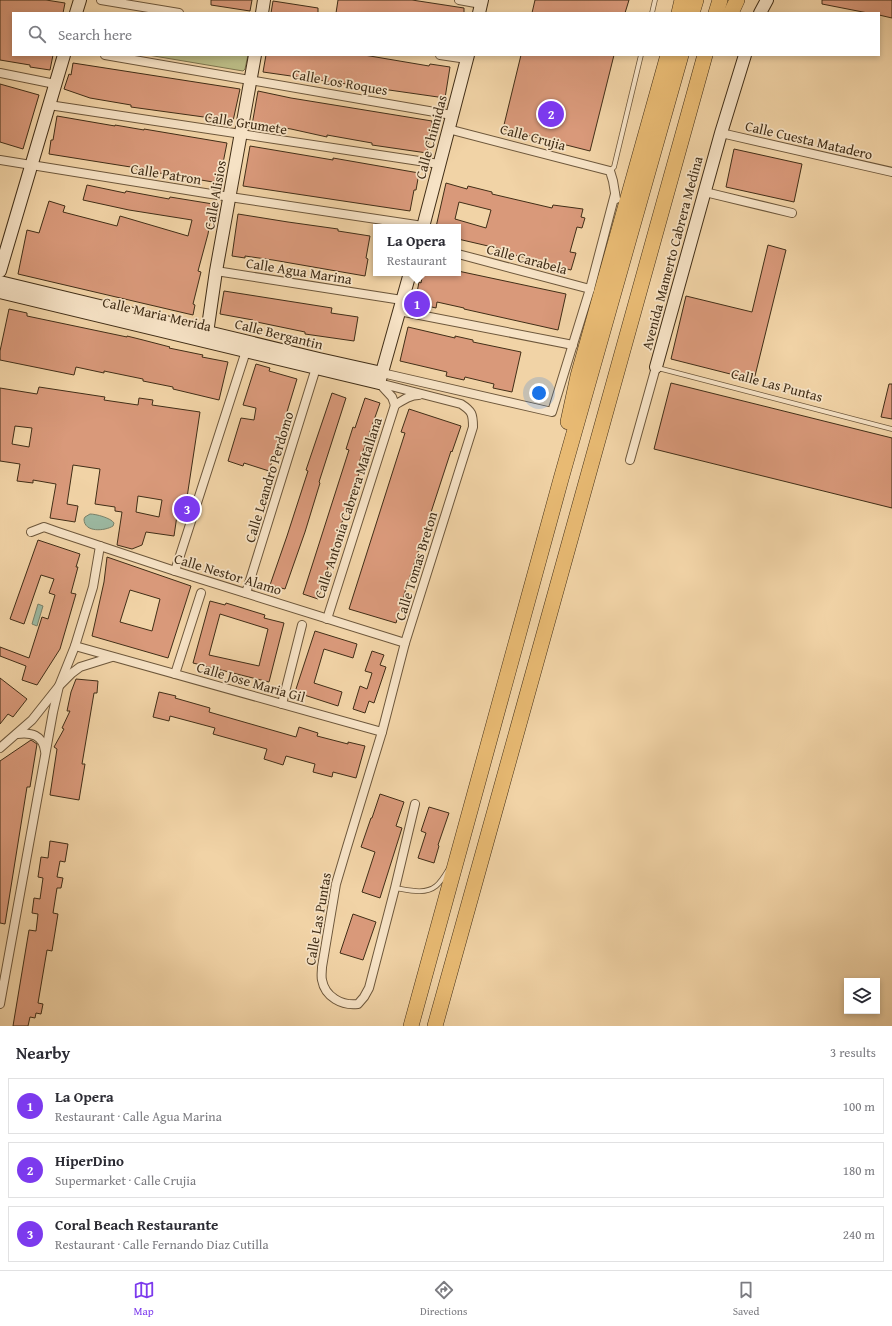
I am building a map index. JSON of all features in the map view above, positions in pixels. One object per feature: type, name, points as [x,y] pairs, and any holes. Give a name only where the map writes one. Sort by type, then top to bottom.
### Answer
[{"type":"highway","points":[[680,12],[682,0]]},
{"type":"highway","points":[[692,12],[696,0]]},
{"type":"highway","points":[[716,12],[720,0]]},
{"type":"highway","points":[[730,12],[733,0]]},
{"type":"highway","points":[[731,12],[737,0]]},
{"type":"highway","points":[[561,479],[565,436],[578,376],[668,56]]},
{"type":"highway","points":[[411,1026],[561,479],[681,56]]},
{"type":"highway","points":[[435,1026],[705,56]]},
{"type":"highway","points":[[684,131],[702,98],[716,56]]},
{"type":"street","points":[[76,12],[80,0]]},
{"type":"street","points":[[101,0],[173,12]]},
{"type":"street","points":[[262,12],[264,0]]},
{"type":"street","points":[[459,0],[481,6]]},
{"type":"street","points":[[761,12],[767,0]]},
{"type":"street","points":[[0,271],[64,56]]},
{"type":"street","name":"Calle Los Roques","points":[[111,56],[452,115]]},
{"type":"street","name":"Calle Alisios","points":[[206,337],[216,271],[255,56]]},
{"type":"street","points":[[454,56],[467,57]]},
{"type":"street","name":"Avenida Mamerto Cabrera Medina","points":[[630,460],[704,192],[745,56]]},
{"type":"street","name":"Calle Chimidas","points":[[424,224],[467,57]]},
{"type":"street","points":[[0,73],[55,84]]},
{"type":"street","name":"Calle Grumete","points":[[49,105],[439,164]]},
{"type":"street","name":"Calle Crujia","points":[[448,129],[610,171]]},
{"type":"street","name":"Calle Cuesta Matadero","points":[[721,133],[892,172]]},
{"type":"street","name":"Calle Patron","points":[[0,160],[410,224]]},
{"type":"street","points":[[599,301],[602,273],[612,238],[617,212],[614,181],[610,171]]},
{"type":"street","points":[[704,192],[792,213]]},
{"type":"street","points":[[573,345],[616,194]]},
{"type":"street","name":"Calle Carabela","points":[[461,255],[590,289]]},
{"type":"street","name":"Calle Agua Marina","points":[[216,271],[400,305],[573,345]]},
{"type":"street","points":[[409,276],[380,378],[395,405],[413,395],[423,394]]},
{"type":"street","name":"Calle Bergantin","points":[[0,282],[120,316],[247,347],[326,361],[380,378],[552,412],[573,345]]},
{"type":"street","name":"Calle Maria Merida","points":[[0,292],[120,316]]},
{"type":"street","points":[[175,572],[247,347],[316,368],[380,378],[423,394]]},
{"type":"street","name":"Calle Leandro Perdomo","points":[[246,593],[316,368]]},
{"type":"street","name":"Calle Tomas Breton","points":[[382,732],[405,644],[473,427],[473,417],[469,409],[461,404],[423,394]]},
{"type":"street","name":"Calle Antonia Cabrera Matallana","points":[[327,619],[395,405]]},
{"type":"street","name":"Calle Nestor Alamo","points":[[31,532],[44,527],[175,572],[405,644]]},
{"type":"street","points":[[0,1004],[59,686],[75,646],[93,587],[100,546]]},
{"type":"street","points":[[175,674],[201,593]]},
{"type":"street","points":[[282,704],[302,625]]},
{"type":"street","name":"Calle Jose Maria Gil","points":[[75,646],[382,732]]},
{"type":"street","points":[[0,748],[32,720],[59,686],[72,673],[80,667],[113,657]]},
{"type":"street","points":[[17,734],[28,732],[36,736],[43,743],[46,752]]},
{"type":"street","name":"Calle Las Puntas","points":[[382,732],[336,884],[322,967],[321,979],[325,989],[337,1001],[344,1004],[358,1004],[369,988],[396,888],[415,804]]},
{"type":"lane","points":[[652,12],[655,0]]},
{"type":"lane","points":[[610,171],[614,167],[641,56]]},
{"type":"lane","name":"Calle Las Puntas","points":[[656,367],[892,429]]},
{"type":"lane","points":[[396,888],[418,891],[436,886],[458,855]]},
{"type":"green space","points":[[154,56],[248,56],[245,69],[243,71]]},
{"type":"shaded area","points":[[90,514],[110,519],[114,523],[113,526],[100,530],[87,527],[84,519]]},
{"type":"shaded area","points":[[38,604],[43,606],[37,626],[32,624]]},
{"type":"building","points":[[0,0],[46,0],[65,3],[63,12],[12,12],[12,56],[53,56],[50,70],[0,60]]},
{"type":"building","points":[[211,0],[252,0],[250,11],[211,5]]},
{"type":"building","points":[[338,0],[412,0],[464,8],[464,12],[336,12]]},
{"type":"building","points":[[535,0],[629,0],[625,12],[532,12]]},
{"type":"building","points":[[822,0],[892,0],[892,18],[880,15],[880,12],[863,12],[822,4]]},
{"type":"building","points":[[273,1],[318,8],[318,12],[271,12]]},
{"type":"building","points":[[266,56],[370,56],[429,66],[430,64],[450,67],[445,98],[263,72]]},
{"type":"building","points":[[521,56],[614,56],[590,151],[503,129]]},
{"type":"building","points":[[73,63],[240,89],[233,121],[131,107],[131,105],[90,98],[64,89],[69,74],[71,75]]},
{"type":"building","points":[[0,84],[39,95],[23,149],[0,142]]},
{"type":"building","points":[[258,91],[291,98],[432,121],[427,153],[372,145],[372,143],[327,135],[327,137],[266,125],[266,127],[252,125]]},
{"type":"building","points":[[57,116],[227,143],[219,183],[159,174],[137,170],[137,168],[49,154]]},
{"type":"building","points":[[250,146],[333,160],[333,158],[419,173],[410,211],[243,186]]},
{"type":"building","points":[[734,149],[802,164],[794,202],[726,187]]},
{"type":"building","points":[[446,183],[467,189],[468,186],[492,192],[492,194],[552,208],[553,205],[583,209],[581,217],[585,218],[582,228],[577,227],[570,252],[576,253],[571,270],[500,251],[501,249],[461,240],[461,224],[437,224]],"holes":[[[459,202],[491,210],[486,228],[455,219]]]},
{"type":"building","points":[[87,185],[125,193],[126,191],[169,199],[170,197],[213,204],[208,234],[198,271],[201,272],[193,304],[195,305],[193,315],[18,274],[27,230],[39,233],[49,201],[65,206],[63,212],[117,226],[120,216],[188,236],[192,220],[129,210],[83,200]]},
{"type":"building","points":[[238,214],[338,229],[338,231],[370,236],[366,258],[368,259],[365,276],[273,260],[245,256],[245,258],[232,256]]},
{"type":"building","points":[[768,245],[786,250],[754,380],[671,359],[686,296],[752,312]]},
{"type":"building","points":[[461,272],[566,294],[558,330],[437,302],[436,308],[415,303],[419,282],[421,283],[422,276],[461,276]]},
{"type":"building","points":[[224,291],[332,308],[331,313],[358,317],[354,341],[305,334],[305,332],[220,314]]},
{"type":"building","points":[[9,309],[27,313],[27,316],[127,336],[170,347],[169,348],[203,355],[202,357],[228,362],[219,400],[173,389],[173,387],[143,381],[143,379],[104,371],[104,373],[76,367],[74,375],[0,360],[0,351]]},
{"type":"building","points":[[408,327],[455,338],[455,336],[473,340],[473,342],[521,352],[512,392],[493,388],[494,384],[465,377],[464,380],[446,376],[447,372],[400,361]]},
{"type":"building","points":[[256,364],[270,368],[269,371],[297,379],[269,471],[244,463],[243,466],[228,461],[241,418],[254,420],[256,408],[243,405]]},
{"type":"building","points":[[671,383],[892,438],[892,508],[654,449]]},
{"type":"building","points":[[889,384],[892,384],[892,419],[881,417]]},
{"type":"building","points":[[39,387],[105,397],[104,400],[138,405],[139,398],[153,400],[152,405],[200,412],[186,504],[179,502],[174,536],[146,532],[142,545],[132,549],[117,545],[122,512],[115,511],[115,507],[95,504],[100,469],[73,465],[67,504],[78,506],[75,522],[50,518],[56,484],[33,480],[33,483],[17,481],[20,464],[0,461],[0,388],[37,394]],"holes":[[[15,426],[32,428],[29,447],[12,444]],[[138,496],[162,500],[159,517],[136,512]]]},
{"type":"building","points":[[332,393],[346,398],[319,482],[320,483],[305,532],[285,589],[270,585],[308,471],[306,470]]},
{"type":"building","points":[[365,398],[380,403],[359,463],[362,464],[355,485],[354,484],[318,599],[303,594],[349,450],[346,449]]},
{"type":"building","points":[[409,409],[461,426],[452,452],[451,451],[396,623],[349,609],[405,433],[401,432]]},
{"type":"building","points":[[38,540],[80,554],[71,593],[76,594],[60,649],[37,685],[22,680],[26,666],[0,656],[0,647],[29,658],[42,617],[48,619],[55,595],[49,593],[54,579],[41,575],[24,624],[10,619]]},
{"type":"building","points":[[107,557],[191,586],[168,658],[92,636],[104,582]],"holes":[[[130,590],[160,599],[152,631],[120,622]]]},
{"type":"building","points":[[210,601],[225,605],[226,603],[265,615],[264,618],[284,623],[269,682],[193,663]],"holes":[[[220,614],[268,629],[259,666],[209,655]]]},
{"type":"building","points":[[315,631],[357,644],[353,658],[324,649],[314,683],[342,692],[338,706],[295,692]]},
{"type":"building","points":[[372,651],[384,655],[380,665],[386,667],[374,703],[369,701],[365,713],[353,709],[360,686],[367,689],[372,673],[365,671]]},
{"type":"building","points":[[0,678],[27,699],[13,717],[8,714],[0,724]]},
{"type":"building","points":[[76,679],[98,681],[97,693],[94,693],[82,764],[85,764],[79,800],[50,795],[57,749],[54,747],[64,729],[62,728],[70,711],[67,711],[71,692]]},
{"type":"building","points":[[159,692],[176,696],[175,698],[210,708],[209,712],[296,737],[299,727],[318,733],[317,736],[348,744],[348,742],[365,746],[356,778],[333,772],[332,777],[313,772],[315,764],[286,756],[283,765],[264,759],[267,749],[213,734],[215,728],[170,716],[169,721],[153,717]]},
{"type":"building","points":[[31,740],[37,744],[30,787],[27,787],[5,924],[0,923],[0,761]]},
{"type":"building","points":[[380,794],[404,802],[396,826],[402,828],[380,898],[362,892],[375,852],[361,847]]},
{"type":"building","points":[[429,807],[449,813],[438,845],[434,863],[418,858],[426,833],[421,831]]},
{"type":"building","points":[[50,841],[68,844],[65,862],[60,861],[57,877],[63,878],[61,888],[57,888],[53,913],[58,914],[52,951],[47,950],[38,1003],[43,1004],[41,1014],[36,1013],[35,1018],[30,1017],[28,1026],[13,1026],[29,930],[36,931],[38,914],[32,913],[34,898],[40,899],[43,878],[38,877],[41,857],[48,858]]},
{"type":"building","points":[[353,914],[376,922],[363,960],[340,953]]},
{"type":"place","name":"HiperDino","points":[[551,114]]},
{"type":"place","name":"La Opera","points":[[417,304]]},
{"type":"place","name":"Coral Beach Restaurante","points":[[187,509]]}]
